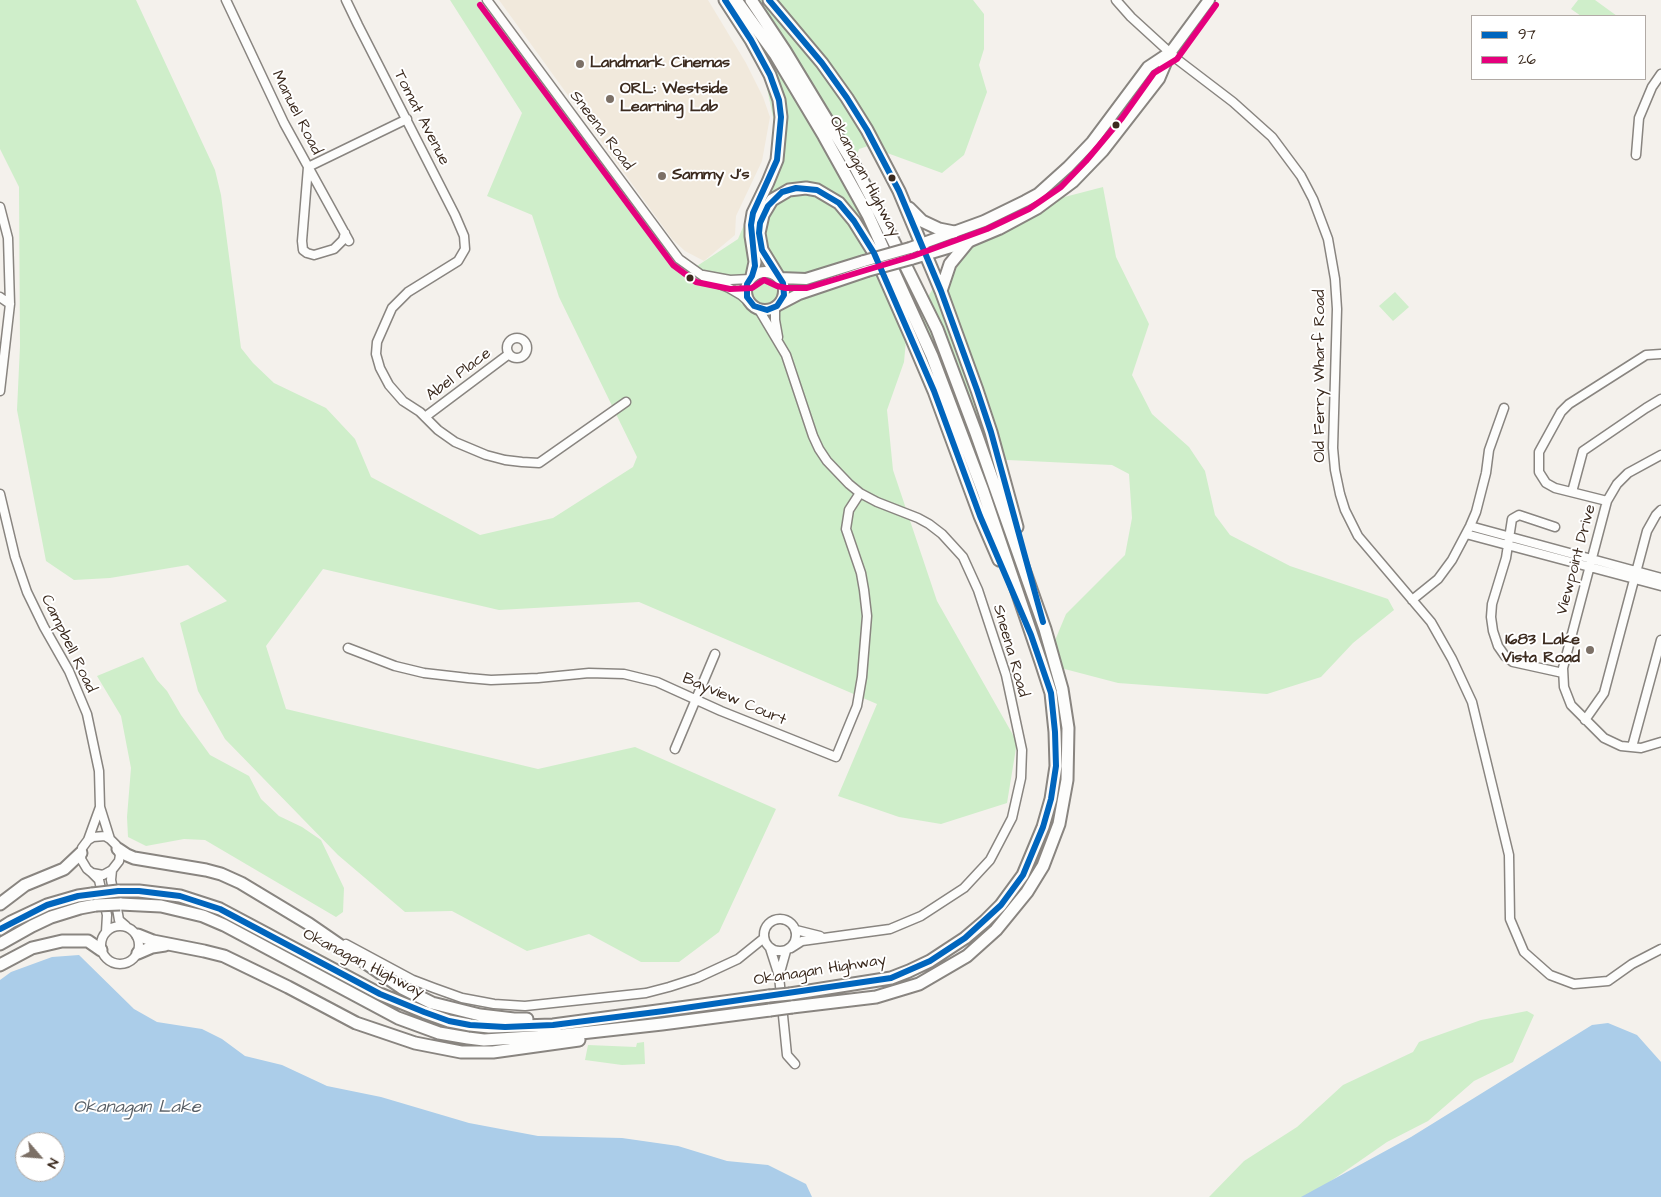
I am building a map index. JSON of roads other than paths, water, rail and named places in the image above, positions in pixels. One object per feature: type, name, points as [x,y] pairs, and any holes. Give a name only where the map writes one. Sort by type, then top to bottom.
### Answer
[{"type":"highway","points":[[725,0],[751,40],[770,75],[779,100],[781,117],[777,160],[753,213],[751,226],[755,262],[751,277]]},
{"type":"highway","name":"Okanagan Highway","points":[[0,944],[52,917],[80,908],[94,899],[118,892],[139,891],[180,896],[220,909],[380,994],[424,1012],[449,1021],[489,1027],[531,1026],[664,1011],[891,978],[930,961],[965,938],[1001,905],[1022,875],[1044,827],[1051,799],[1056,766],[1056,732],[1050,692],[983,491],[932,356],[897,275],[868,215],[824,136],[775,54],[736,0]]},
{"type":"highway","name":"Okanagan Highway","points":[[0,929],[47,905],[78,896],[120,904],[161,906],[203,916],[224,925],[398,1018],[439,1032],[484,1040],[563,1035],[876,997],[919,984],[967,956],[996,930],[1027,892],[1043,866],[1059,824],[1067,780],[1068,728],[1062,689],[1045,629],[976,432],[937,330],[881,216],[852,163],[794,65],[752,0]]},
{"type":"highway","points":[[769,0],[822,63],[847,98],[879,152],[902,199],[958,334],[991,432],[1045,629]]},
{"type":"highway","points":[[779,277],[762,250],[759,233],[760,223],[768,206],[782,192],[796,188],[806,188],[828,195],[839,203],[854,220],[874,253],[934,391],[980,516],[1031,635]]},
{"type":"highway","points":[[902,199],[915,216],[922,221],[939,229],[954,232]]},
{"type":"highway","points":[[941,291],[950,264],[968,242]]},
{"type":"highway","points":[[118,849],[134,858],[186,866],[221,874],[241,883],[309,924],[402,988],[432,1003],[455,1010],[514,1019],[664,1011]]},
{"type":"highway","points":[[0,904],[25,885],[64,869],[81,853]]},
{"type":"highway","points":[[138,935],[153,941],[204,950],[224,956],[288,986],[356,1023],[396,1038],[443,1050],[493,1052],[556,1044],[662,1024]]},
{"type":"highway","points":[[0,965],[32,948],[62,941],[88,941],[101,950]]},
{"type":"highway","points":[[138,953],[152,947],[169,944]]},
{"type":"main road","points":[[1170,53],[1148,68],[1092,142],[1055,180],[1025,202],[984,221],[954,232],[924,250],[911,259],[865,266],[806,279],[779,277],[763,271],[751,277],[746,291],[754,306],[767,310],[799,294],[865,266],[910,248],[924,250],[968,242],[999,229],[1038,208],[1073,182],[1103,151],[1159,79],[1170,53],[1209,0]]},
{"type":"main road","points":[[776,306],[784,295],[784,289],[779,277]]},
{"type":"street","name":"Manuel Road","points":[[226,0],[284,123],[308,167],[407,119]]},
{"type":"street","name":"Tomat Avenue","points":[[346,0],[464,236],[465,249],[458,261],[408,292],[392,308],[377,342],[376,354],[380,368],[389,385],[403,401],[425,417]]},
{"type":"street","name":"Sneena Road","points":[[487,0],[679,259],[698,274],[732,290],[754,306],[780,344],[790,364],[813,436],[819,449],[837,472],[860,493],[929,524],[942,534],[963,558],[978,590],[1006,675],[1022,750],[1021,778],[1012,818],[990,860],[964,888],[922,916],[890,929],[802,941],[789,949]]},
{"type":"street","name":"Old Ferry Wharf Road","points":[[1116,0],[1131,17],[1186,67],[1233,102],[1272,136],[1301,176],[1313,199],[1328,239],[1337,294],[1333,448],[1337,483],[1345,510],[1358,536],[1431,622],[1472,702],[1508,855],[1510,919],[1524,952],[1550,975],[1574,984],[1608,982],[1632,964],[1661,949]]},
{"type":"street","points":[[1636,155],[1639,118],[1652,87],[1661,74]]},
{"type":"street","points":[[308,167],[347,237],[334,249],[314,255],[303,250],[302,241],[308,167]]},
{"type":"street","points":[[0,206],[8,238],[10,304],[0,391]]},
{"type":"street","name":"Sneena Road","points":[[698,274],[730,280],[751,277]]},
{"type":"street","points":[[0,297],[10,304]]},
{"type":"street","name":"Sneena Road","points":[[776,306],[775,320],[780,344]]},
{"type":"street","name":"Abel Place","points":[[425,417],[509,354]]},
{"type":"street","points":[[1607,501],[1555,488],[1546,483],[1539,472],[1539,452],[1561,412],[1569,404],[1646,355],[1661,354]]},
{"type":"street","points":[[1572,492],[1583,452],[1646,408],[1661,400]]},
{"type":"street","points":[[425,417],[438,430],[455,442],[478,452],[505,460],[539,463],[626,402]]},
{"type":"street","points":[[1412,600],[1438,579],[1452,560],[1470,526],[1476,512],[1486,473],[1489,450],[1504,408]]},
{"type":"street","name":"Viewpoint Drive","points":[[1632,747],[1621,746],[1604,738],[1571,704],[1564,687],[1563,668],[1607,501],[1617,484],[1628,473],[1661,455]]},
{"type":"street","name":"Bayview Court","points":[[348,648],[395,666],[424,673],[459,677],[491,680],[589,673],[624,674],[657,682],[721,711],[836,757],[857,706],[862,677],[866,616],[864,590],[861,573],[846,529],[849,510],[860,493]]},
{"type":"street","name":"Campbell Road","points":[[0,494],[15,557],[27,592],[69,671],[87,714],[99,771],[100,807],[110,838]]},
{"type":"street","points":[[1585,720],[1604,693],[1647,531],[1661,510]]},
{"type":"street","points":[[1555,527],[1519,515],[1512,519],[1506,545],[1506,558],[1490,617],[1498,646],[1505,656],[1513,662],[1564,673]]},
{"type":"street","points":[[1470,526],[1635,575],[1661,586]]},
{"type":"street","points":[[1466,534],[1506,545],[1591,563]]},
{"type":"street","points":[[1635,575],[1661,578]]},
{"type":"street","points":[[1661,640],[1632,747],[1641,748],[1661,742]]},
{"type":"street","points":[[675,749],[715,654]]},
{"type":"street","name":"Campbell Road","points":[[88,840],[100,807]]},
{"type":"street","points":[[92,873],[103,874],[112,870],[119,860],[118,849],[110,838],[99,836],[88,840],[81,853],[84,865],[92,873],[99,880],[105,906],[108,924],[101,944],[101,950],[108,960],[118,964],[130,962],[138,953],[140,943],[138,935],[119,920],[112,870]]},
{"type":"street","points":[[779,976],[789,949],[797,936],[792,924],[787,920],[780,919],[774,920],[768,925],[764,938],[770,948],[779,976],[787,1055],[795,1064]]},
{"type":"street","points":[[309,924],[413,980],[434,988],[462,998],[494,1004],[525,1006],[646,993],[669,987],[696,978],[738,959],[764,938]]},
{"type":"street","points":[[106,932],[115,926],[126,926]]},
{"type":"street","name":"Sneena Road","points":[[796,930],[810,935],[830,938]]},
{"type":"street","points":[[770,948],[781,952],[789,949]]},
{"type":"water","name":"Okanagan Lake","points":[[79,955],[134,1009],[157,1022],[202,1029],[222,1039],[245,1056],[282,1065],[327,1086],[381,1097],[469,1123],[538,1136],[622,1138],[678,1146],[727,1161],[768,1165],[806,1184],[812,1197],[0,1197],[0,980],[11,972],[52,957]]},
{"type":"water","points":[[1608,1023],[1637,1035],[1661,1062],[1661,1197],[1301,1197],[1411,1137],[1592,1025]]},
{"type":"place","name":"Landmark Cinemas","points":[[580,64]]},
{"type":"place","name":"ORL: Westside Learning Lab","points":[[610,99]]},
{"type":"place","name":"Sammy J’s","points":[[662,176]]},
{"type":"place","name":"1683 Lake Vista Road","points":[[1590,650]]}]
